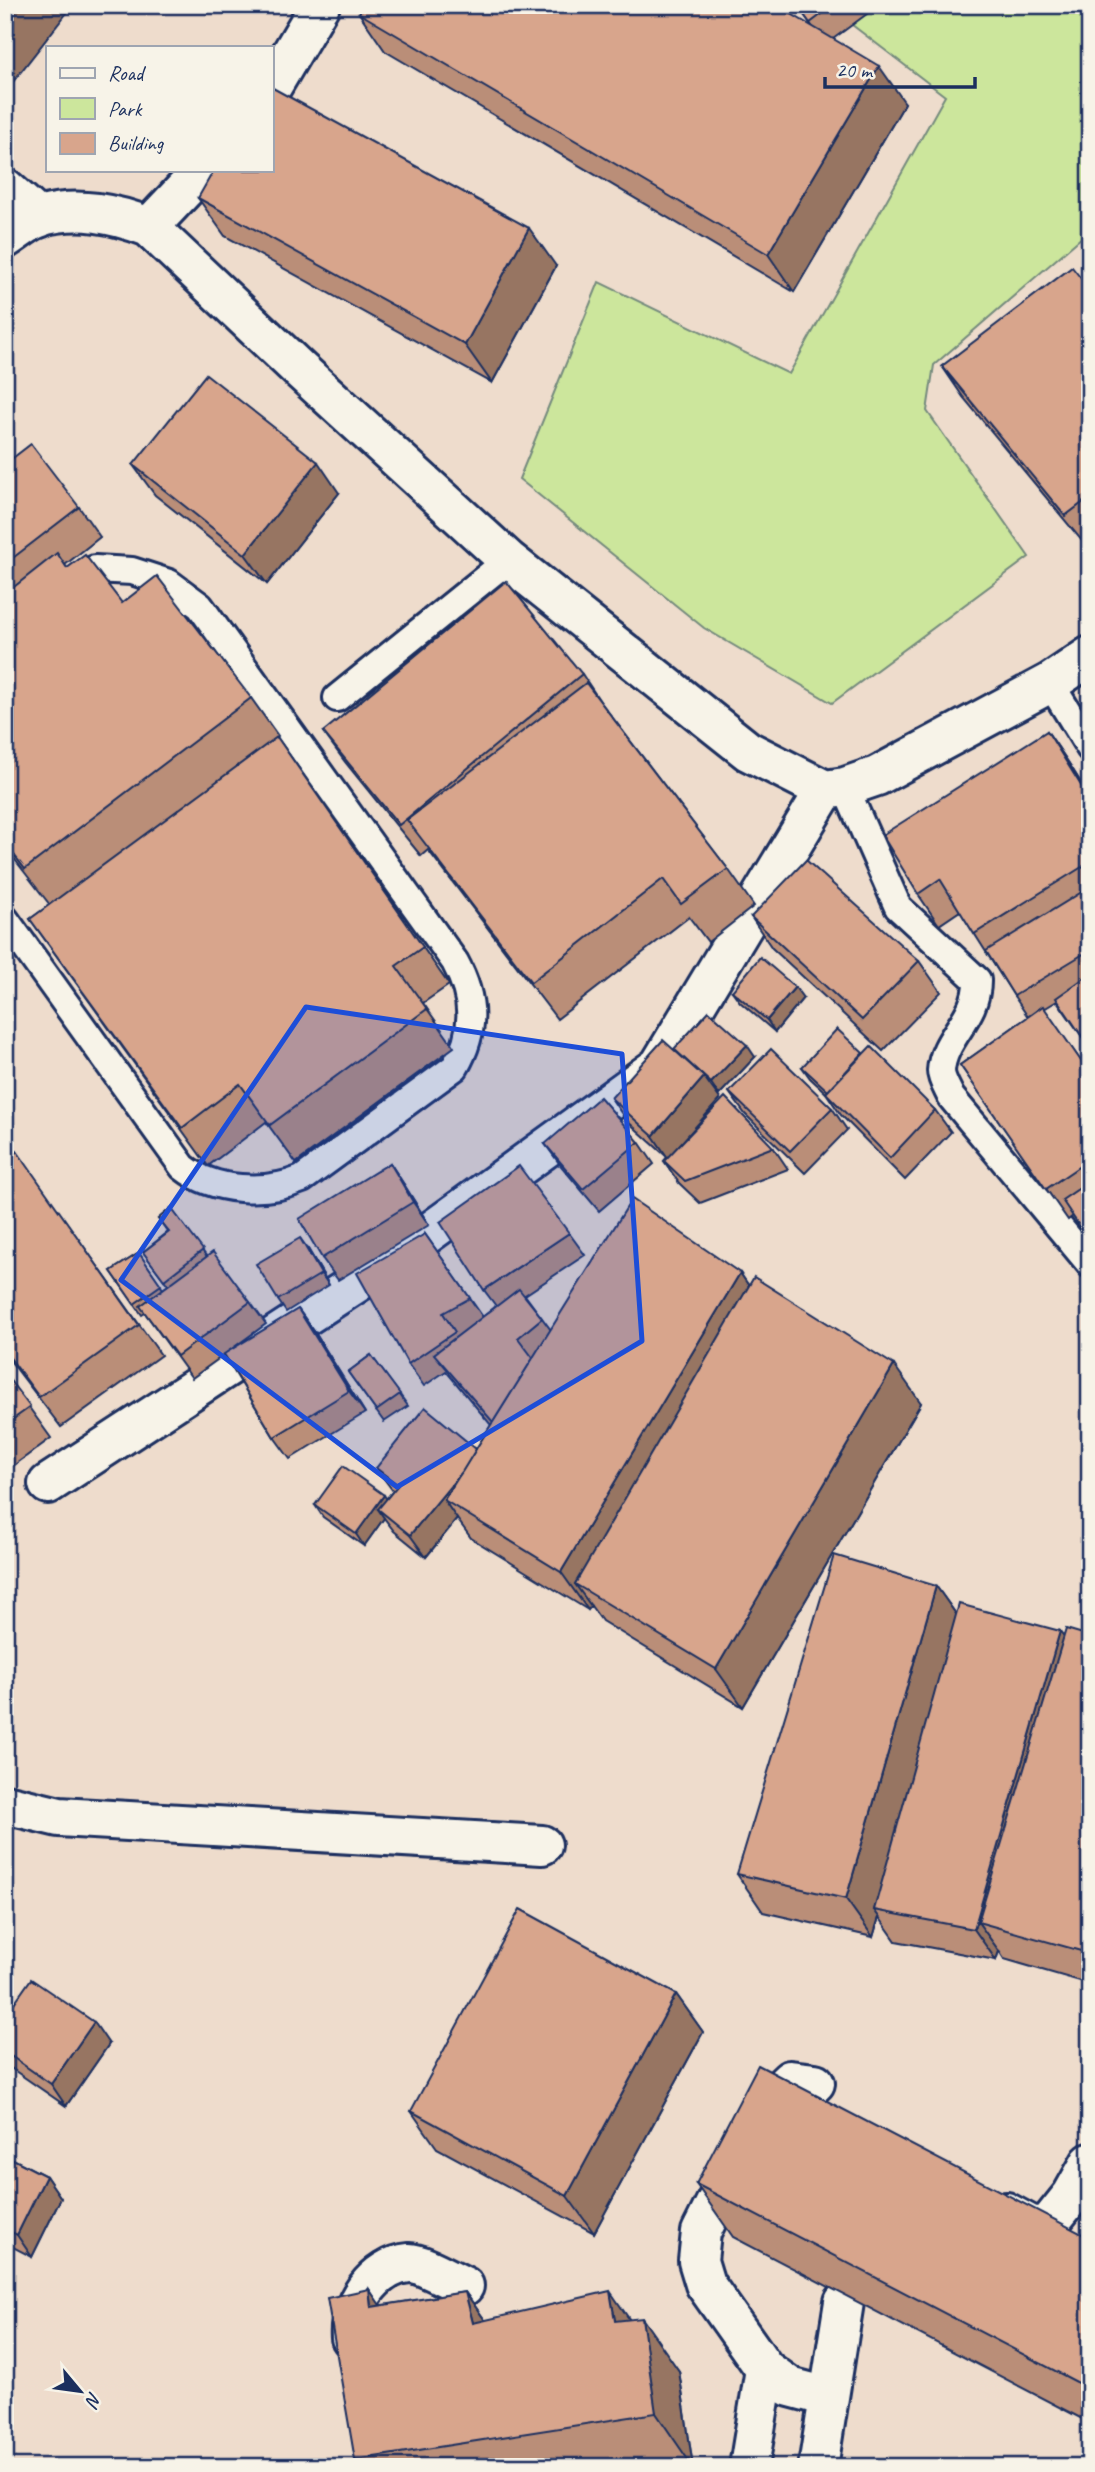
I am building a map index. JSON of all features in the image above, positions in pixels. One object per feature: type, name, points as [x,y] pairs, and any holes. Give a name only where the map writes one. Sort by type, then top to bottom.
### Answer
[{"type":"street","points":[[273,85],[320,5]]},
{"type":"street","points":[[149,227],[201,172]]},
{"type":"street","points":[[5,188],[39,218]]},
{"type":"street","points":[[5,239],[39,218],[97,213],[118,216],[149,227],[300,370],[508,560],[748,751],[835,788],[877,776],[1050,683],[1090,656]]},
{"type":"street","points":[[48,1484],[387,1263],[659,1066],[835,788]]},
{"type":"street","points":[[5,1804],[59,1817],[542,1845]]},
{"type":"street","points":[[815,2083],[790,2080],[765,2104],[701,2232],[698,2261],[705,2284],[765,2369],[790,2387],[828,2397]]},
{"type":"street","points":[[971,2193],[1032,2226],[1048,2225],[1072,2195],[1090,2163]]},
{"type":"street","points":[[355,2371],[351,2332],[360,2298],[381,2271],[411,2262],[464,2286]]},
{"type":"street","points":[[818,2467],[844,2302]]},
{"type":"street","points":[[749,2467],[765,2369]]},
{"type":"lane","points":[[337,698],[508,560]]},
{"type":"lane","points":[[5,919],[183,1167],[199,1179],[219,1186],[284,1186],[302,1179],[455,1067],[467,1046],[473,1022],[467,983],[455,962],[200,606],[169,583],[132,571],[95,569],[47,600]]},
{"type":"lane","points":[[1050,683],[1090,748]]},
{"type":"lane","points":[[280,766],[302,749]]},
{"type":"lane","points":[[835,788],[898,908],[977,980],[977,998],[946,1051],[940,1074],[951,1097],[1090,1264]]},
{"type":"lane","points":[[29,951],[51,935]]},
{"type":"highlighted area","points":[[306,1007],[622,1054],[642,1341],[397,1487],[121,1280]]},
{"type":"green space","points":[[826,5],[1090,5],[1090,230],[934,365],[927,411],[1029,557],[832,703],[704,628],[519,479],[599,282],[789,374],[945,96]]},
{"type":"building","points":[[364,5],[776,5],[879,66],[768,254],[359,13]]},
{"type":"building","points":[[797,5],[834,5],[810,23]]},
{"type":"building","points":[[273,88],[529,228],[465,345],[198,198],[213,172],[273,172]]},
{"type":"building","points":[[1072,267],[1090,290],[1090,497],[1065,516],[942,366]]},
{"type":"building","points":[[206,374],[318,462],[245,554],[133,465]]},
{"type":"building","points":[[31,444],[79,507],[5,564],[5,464]]},
{"type":"building","points":[[57,553],[67,568],[85,555],[122,603],[157,576],[251,698],[25,869],[5,843],[5,594]]},
{"type":"building","points":[[506,581],[582,674],[399,825],[323,732]]},
{"type":"building","points":[[586,683],[728,869],[681,904],[663,879],[531,982],[407,820]]},
{"type":"building","points":[[1047,731],[1090,800],[1090,862],[974,934],[940,879],[918,894],[882,835]]},
{"type":"building","points":[[277,737],[423,947],[396,966],[427,1009],[270,1125],[240,1084],[182,1128],[30,919]]},
{"type":"building","points":[[806,860],[919,961],[862,1020],[751,917]]},
{"type":"building","points":[[1090,887],[1090,950],[1014,996],[986,951]]},
{"type":"building","points":[[760,957],[795,987],[767,1020],[732,991]]},
{"type":"building","points":[[1090,974],[1090,1048],[1056,998]]},
{"type":"building","points":[[1043,1006],[1090,1074],[1090,1159],[1046,1189],[960,1065]]},
{"type":"building","points":[[709,1011],[747,1045],[711,1083],[674,1049]]},
{"type":"building","points":[[837,1029],[863,1053],[828,1091],[802,1067]]},
{"type":"building","points":[[663,1040],[704,1077],[653,1136],[611,1098]]},
{"type":"building","points":[[871,1046],[935,1110],[890,1158],[826,1093]]},
{"type":"building","points":[[771,1049],[832,1108],[790,1151],[729,1092]]},
{"type":"building","points":[[600,1097],[639,1142],[583,1189],[545,1144]]},
{"type":"building","points":[[725,1097],[773,1147],[685,1181],[664,1161]]},
{"type":"building","points":[[17,1151],[139,1325],[39,1397],[5,1351],[5,1158]]},
{"type":"building","points":[[390,1163],[413,1202],[322,1258],[299,1219]]},
{"type":"building","points":[[519,1166],[569,1233],[484,1290],[440,1222]]},
{"type":"building","points":[[1090,1181],[1090,1242],[1062,1200]]},
{"type":"building","points":[[632,1199],[740,1273],[561,1572],[444,1500]]},
{"type":"building","points":[[171,1208],[203,1250],[164,1280],[143,1252],[169,1232],[158,1219]]},
{"type":"building","points":[[425,1234],[470,1298],[443,1313],[455,1332],[408,1364],[357,1273]]},
{"type":"building","points":[[300,1238],[321,1274],[278,1300],[256,1264]]},
{"type":"building","points":[[213,1252],[250,1302],[177,1356],[140,1306]]},
{"type":"building","points":[[139,1253],[161,1285],[134,1304],[111,1271]]},
{"type":"building","points":[[754,1277],[894,1365],[716,1669],[575,1584]]},
{"type":"building","points":[[519,1289],[542,1318],[518,1338],[533,1358],[493,1422],[434,1354]]},
{"type":"building","points":[[298,1309],[349,1391],[274,1437],[224,1354]]},
{"type":"building","points":[[371,1355],[400,1394],[376,1411],[348,1372]]},
{"type":"building","points":[[5,1374],[30,1407],[5,1425]]},
{"type":"building","points":[[425,1407],[476,1449],[462,1472],[410,1535],[378,1509],[398,1485],[376,1468]]},
{"type":"building","points":[[343,1466],[384,1495],[356,1534],[315,1505]]},
{"type":"building","points":[[834,1555],[936,1586],[846,1899],[737,1874]]},
{"type":"building","points":[[959,1604],[1060,1631],[974,1929],[874,1910]]},
{"type":"building","points":[[1066,1629],[1090,1636],[1088,1953],[978,1922]]},
{"type":"building","points":[[520,1909],[676,1994],[567,2196],[411,2111]]},
{"type":"building","points":[[31,1979],[94,2022],[51,2084],[5,2052],[5,2016]]},
{"type":"building","points":[[758,2065],[1090,2238],[1090,2389],[696,2184]]},
{"type":"building","points":[[5,2155],[46,2176],[17,2235],[5,2229]]},
{"type":"building","points":[[369,2289],[371,2307],[465,2292],[473,2323],[610,2291],[615,2321],[642,2318],[656,2413],[355,2460],[327,2298]]}]
